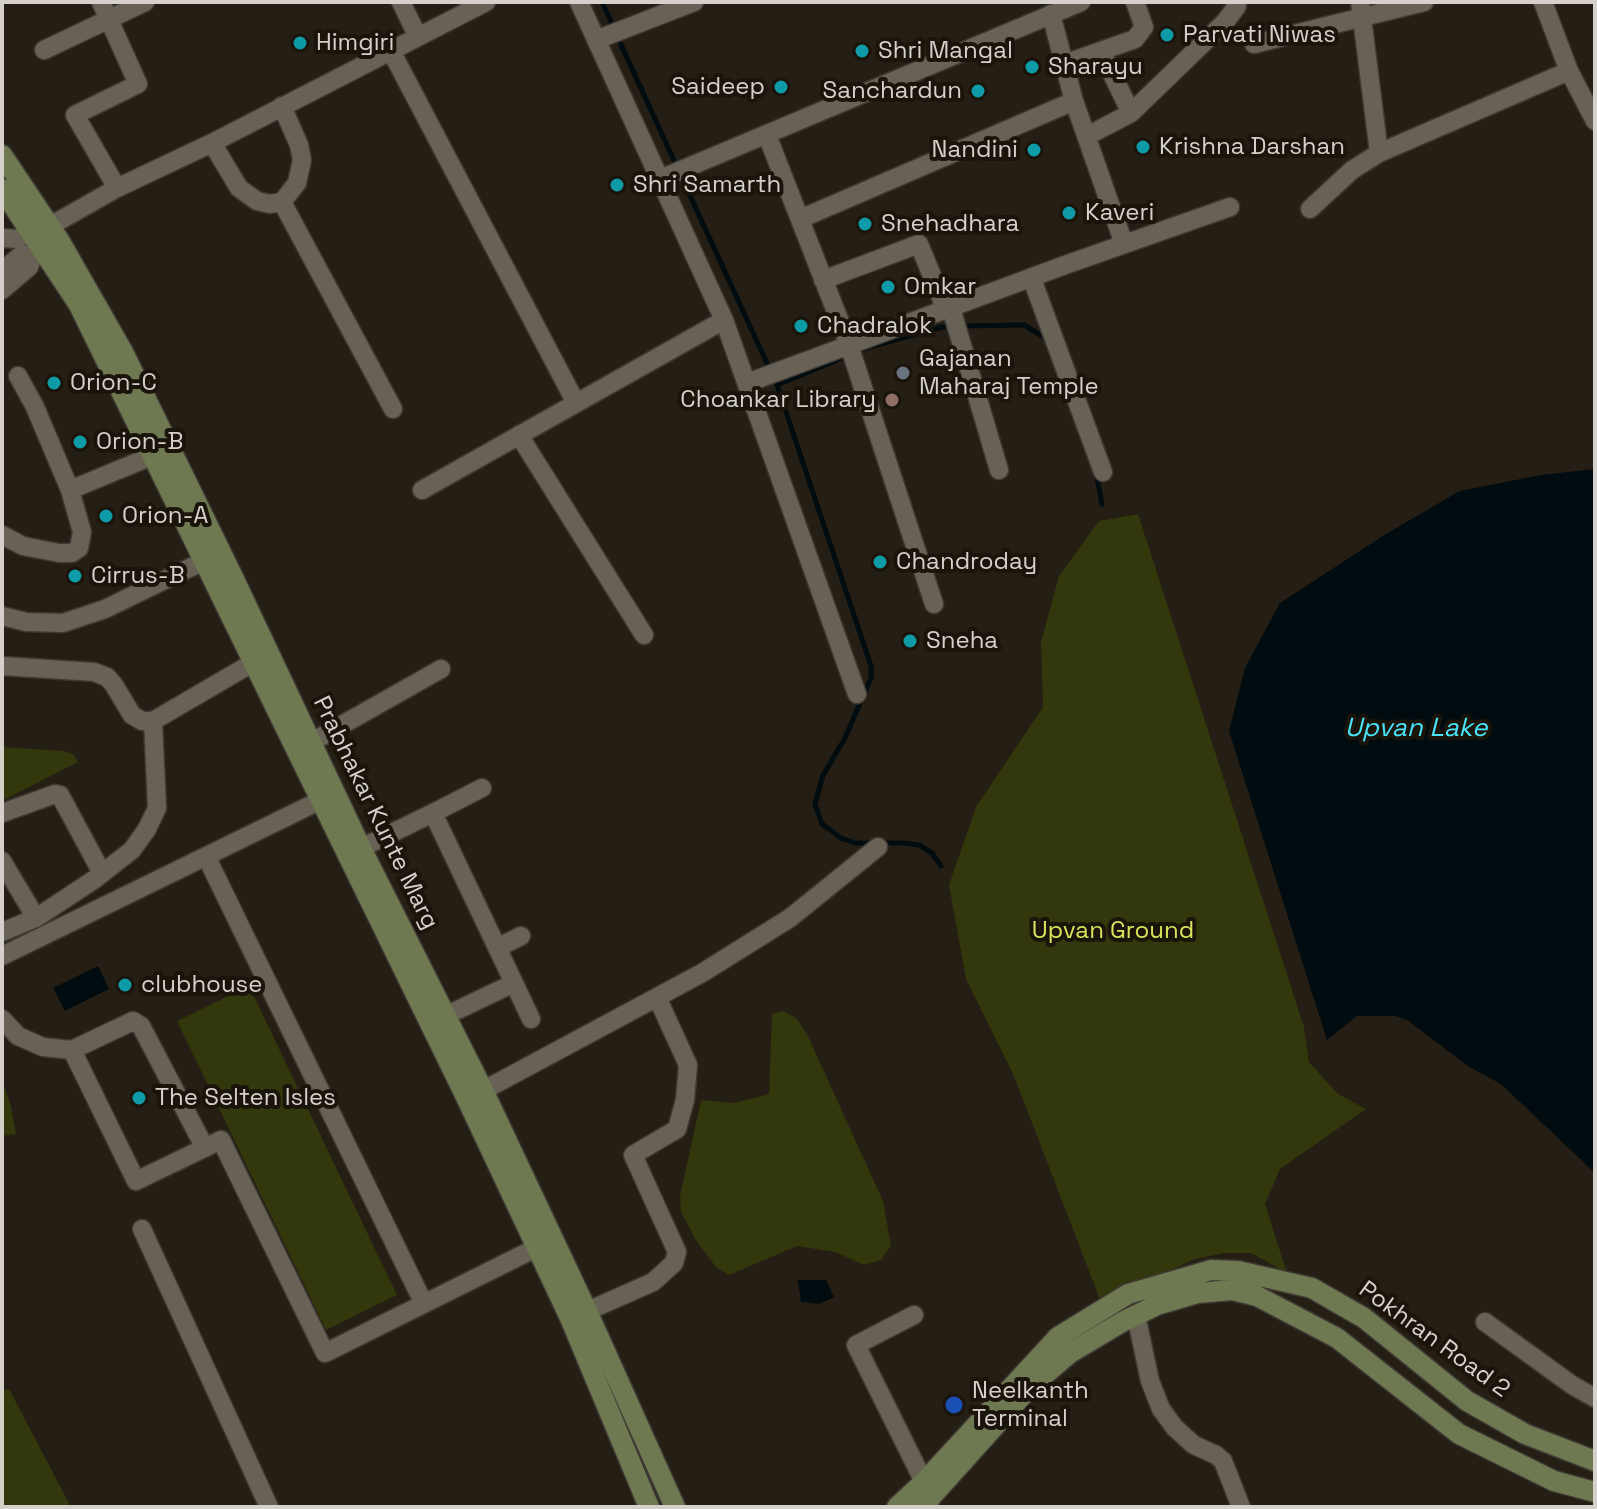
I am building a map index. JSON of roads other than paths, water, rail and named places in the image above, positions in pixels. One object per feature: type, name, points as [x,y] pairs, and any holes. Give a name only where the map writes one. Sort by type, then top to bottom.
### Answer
[{"type":"street","points":[[44,50],[105,10],[145,2]]},
{"type":"street","points":[[401,2],[417,35]]},
{"type":"street","points":[[2,271],[117,188],[212,143],[486,2]]},
{"type":"street","points":[[579,2],[724,320],[857,694]]},
{"type":"street","points":[[596,40],[694,2]]},
{"type":"street","points":[[660,179],[1081,2]]},
{"type":"street","points":[[1064,64],[1135,39],[1144,27],[1135,2]]},
{"type":"street","points":[[1087,136],[1131,113],[1225,22],[1237,6],[1236,2]]},
{"type":"street","points":[[1254,44],[1362,10],[1424,2]]},
{"type":"street","points":[[1543,2],[1569,71],[1595,121]]},
{"type":"street","points":[[105,10],[138,84],[75,115],[117,188]]},
{"type":"street","points":[[1362,10],[1379,153]]},
{"type":"street","points":[[1051,14],[1074,101],[1124,244]]},
{"type":"street","points":[[390,49],[576,403]]},
{"type":"street","points":[[1101,51],[1131,113]]},
{"type":"street","points":[[1310,209],[1352,170],[1379,153],[1569,71]]},
{"type":"street","points":[[800,219],[1074,101]]},
{"type":"street","points":[[212,143],[239,188],[257,201],[270,204],[282,202],[297,183],[302,160],[282,106]]},
{"type":"street","points":[[767,135],[849,345],[934,604]]},
{"type":"street","name":"Prabhakar Kunte Marg","points":[[2,155],[34,247]]},
{"type":"street","name":"Prabhakar Kunte Marg","points":[[2,189],[34,247],[79,305],[160,453],[261,658],[321,800],[475,1095],[578,1314],[675,1507]]},
{"type":"street","points":[[282,202],[393,409]]},
{"type":"street","points":[[747,383],[1230,207]]},
{"type":"street","points":[[2,238],[18,239],[34,247]]},
{"type":"street","points":[[823,280],[919,244],[948,309],[999,470]]},
{"type":"street","points":[[2,290],[34,247]]},
{"type":"street","points":[[1032,279],[1103,472]]},
{"type":"street","points":[[422,490],[724,320]]},
{"type":"street","points":[[2,535],[41,551],[72,553],[79,548],[82,532],[70,490],[35,407],[10,377]]},
{"type":"street","points":[[519,435],[644,635]]},
{"type":"street","points":[[70,490],[160,453]]},
{"type":"street","points":[[2,616],[26,622],[63,623],[105,609],[212,557]]},
{"type":"street","points":[[2,666],[94,672],[107,677],[132,715],[142,721],[153,721],[261,658]]},
{"type":"street","name":"Prabhakar Kunte Marg","points":[[261,658],[310,743],[445,1016],[475,1095]]},
{"type":"street","points":[[310,743],[441,669]]},
{"type":"street","points":[[2,932],[36,918],[132,850],[154,817],[158,797],[153,721]]},
{"type":"street","points":[[361,848],[482,788]]},
{"type":"street","points":[[2,813],[55,794],[60,795],[102,873]]},
{"type":"street","points":[[2,956],[321,800]]},
{"type":"street","points":[[433,813],[531,1019]]},
{"type":"street","points":[[475,1095],[657,997],[790,918],[878,847]]},
{"type":"street","points":[[206,856],[424,1304]]},
{"type":"street","points":[[2,861],[36,918]]},
{"type":"street","points":[[497,948],[521,936]]},
{"type":"street","points":[[445,1016],[514,983]]},
{"type":"street","points":[[578,1314],[653,1282],[674,1263],[677,1252],[633,1155],[677,1129],[685,1100],[688,1065],[657,997]]},
{"type":"street","points":[[2,1019],[18,1036],[31,1042],[43,1047],[72,1050],[133,1021],[141,1026],[205,1148]]},
{"type":"street","points":[[72,1050],[136,1181],[221,1140],[325,1353],[545,1244]]},
{"type":"street","points":[[142,1229],[269,1507]]},
{"type":"street","name":"Pokhran Road 2","points":[[897,1507],[924,1482],[1058,1337],[1128,1294],[1211,1270],[1238,1271],[1312,1288],[1364,1318],[1467,1401],[1525,1434],[1595,1461]]},
{"type":"street","points":[[922,1507],[1029,1388],[1070,1353],[1157,1305],[1198,1293],[1232,1290],[1257,1296],[1337,1338],[1459,1434],[1517,1466],[1554,1481],[1595,1492]]},
{"type":"street","name":"Prabhakar Kunte Marg","points":[[578,1314],[649,1507]]},
{"type":"street","points":[[914,1315],[856,1345],[924,1482]]},
{"type":"street","points":[[1136,1315],[1150,1381],[1161,1409],[1175,1428],[1194,1445],[1223,1461],[1241,1507]]},
{"type":"street","points":[[1485,1322],[1595,1398]]},
{"type":"water","name":"Upvan Lake","points":[[1595,469],[1595,1173],[1501,1084],[1468,1066],[1407,1020],[1395,1016],[1357,1016],[1327,1040],[1229,731],[1245,668],[1280,603],[1386,534],[1460,491],[1541,475]]},
{"type":"water","points":[[98,966],[109,989],[65,1011],[53,988]]},
{"type":"water","points":[[798,1280],[826,1280],[834,1297],[819,1304],[801,1302]]},
{"type":"waterway","points":[[602,2],[614,28]]},
{"type":"waterway","points":[[618,38],[677,167]]},
{"type":"waterway","points":[[681,176],[777,385],[871,666],[871,678],[844,740],[823,775],[815,804],[822,824],[841,838],[855,843],[919,845],[932,853],[941,866]]},
{"type":"waterway","points":[[962,326],[1024,325],[1049,340]]},
{"type":"waterway","points":[[777,385],[866,348],[952,327]]},
{"type":"waterway","points":[[1096,473],[1102,504]]},
{"type":"place","name":"Parvati Niwas","points":[[1167,35]]},
{"type":"place","name":"Himgiri","points":[[300,43]]},
{"type":"place","name":"Shri Mangal","points":[[862,51]]},
{"type":"place","name":"Sharayu","points":[[1032,67]]},
{"type":"place","name":"Saideep","points":[[781,87]]},
{"type":"place","name":"Sanchardun","points":[[978,91]]},
{"type":"place","name":"Krishna Darshan","points":[[1143,147]]},
{"type":"place","name":"Nandini","points":[[1034,150]]},
{"type":"place","name":"Shri Samarth","points":[[617,185]]},
{"type":"place","name":"Kaveri","points":[[1069,213]]},
{"type":"place","name":"Snehadhara","points":[[865,224]]},
{"type":"place","name":"Omkar","points":[[888,287]]},
{"type":"place","name":"Chadralok","points":[[801,326]]},
{"type":"place","name":"Gajanan Maharaj Temple","points":[[903,373]]},
{"type":"place","name":"Orion-C","points":[[54,383]]},
{"type":"place","name":"Choankar Library","points":[[892,400]]},
{"type":"place","name":"Orion-B","points":[[80,442]]},
{"type":"place","name":"Orion-A","points":[[106,516]]},
{"type":"place","name":"Chandroday","points":[[880,562]]},
{"type":"place","name":"Cirrus-B","points":[[75,576]]},
{"type":"place","name":"Sneha","points":[[910,641]]},
{"type":"place","name":"clubhouse","points":[[125,985]]},
{"type":"place","name":"The Selten Isles","points":[[139,1098]]},
{"type":"place","name":"Neelkanth Terminal","points":[[954,1405]]},
{"type":"park label","name":"Upvan Ground","points":[[1113,931]]}]
